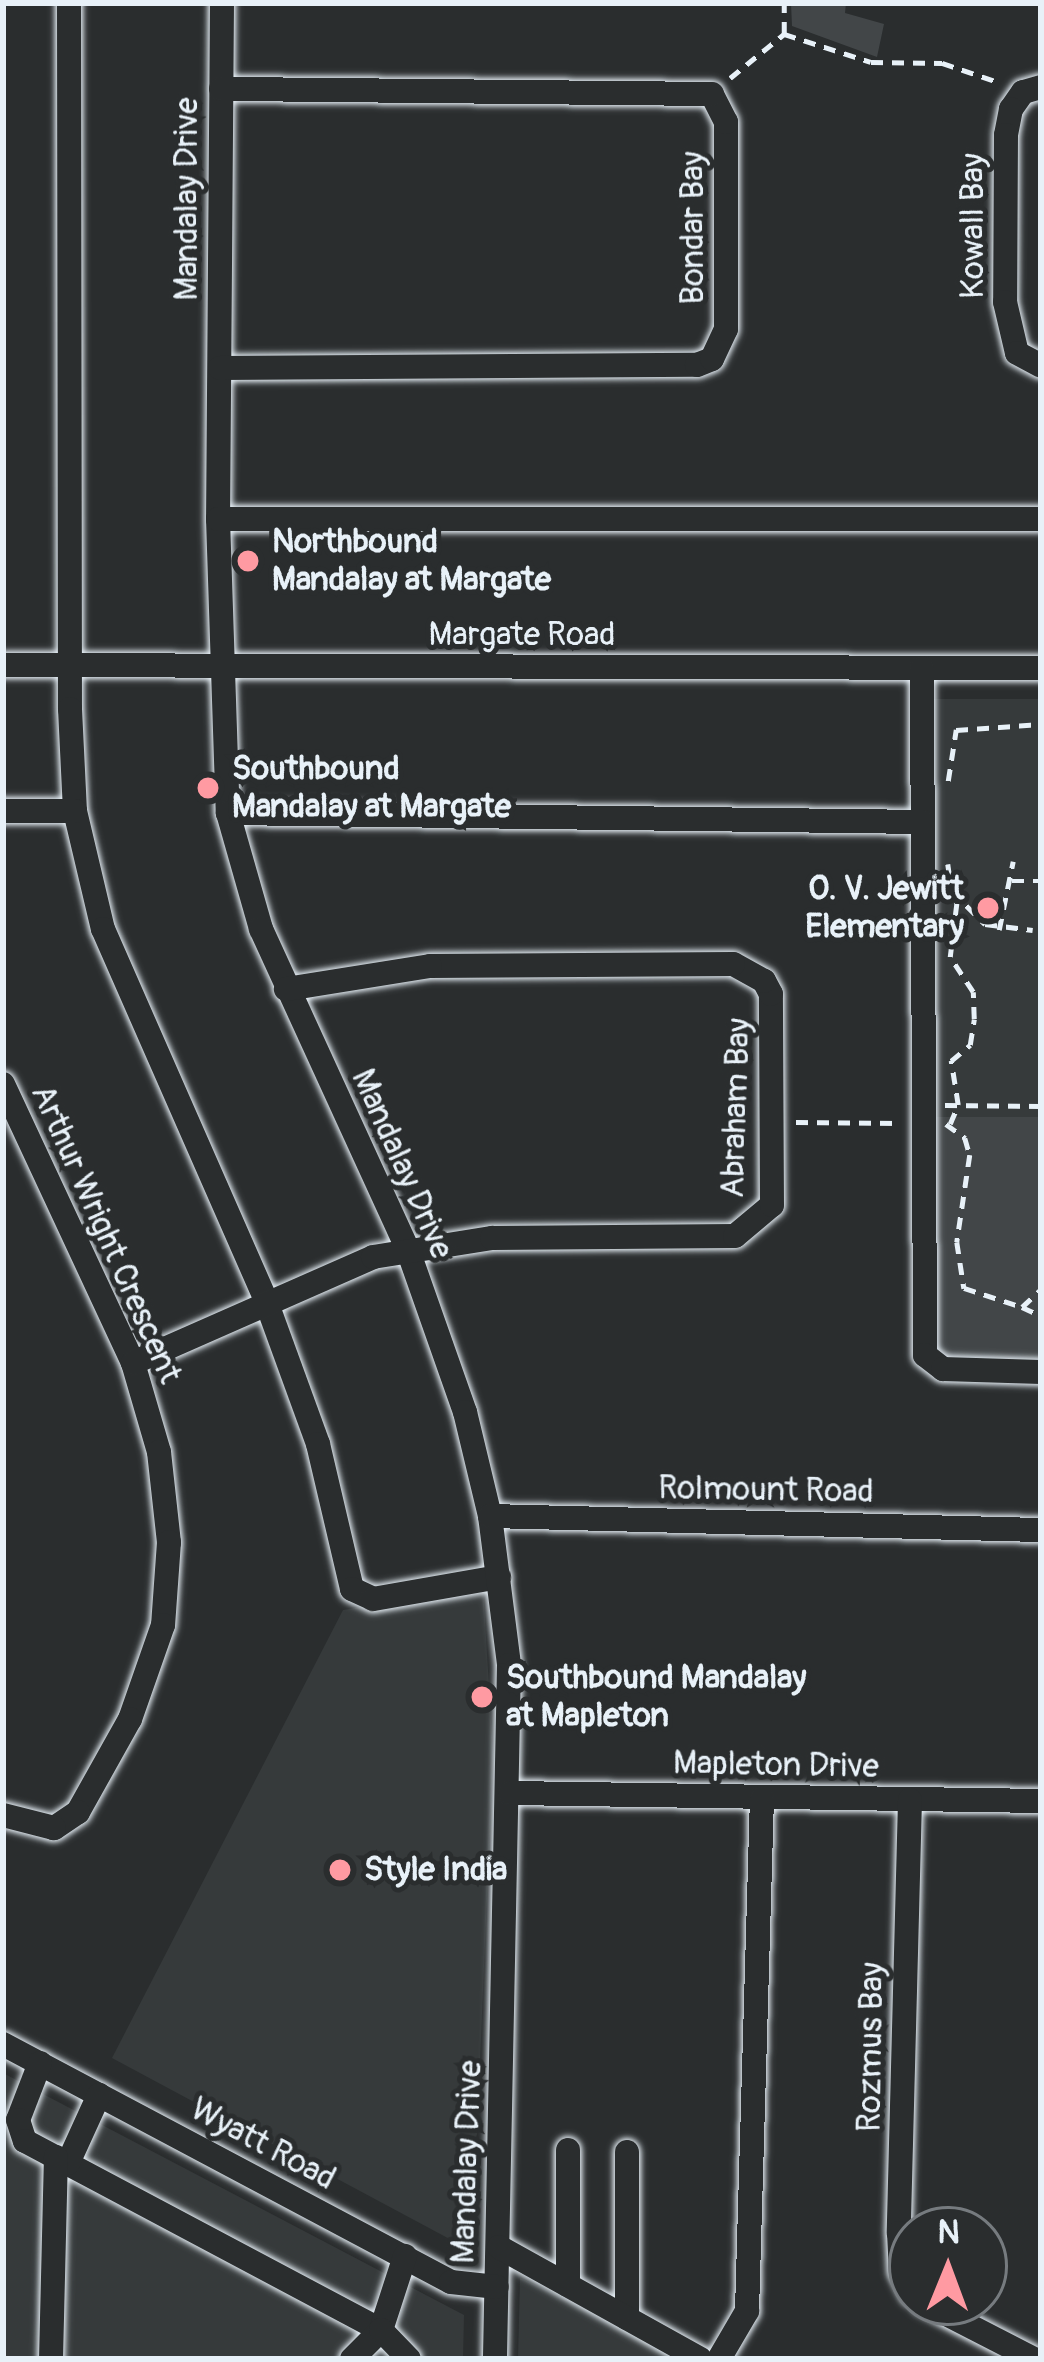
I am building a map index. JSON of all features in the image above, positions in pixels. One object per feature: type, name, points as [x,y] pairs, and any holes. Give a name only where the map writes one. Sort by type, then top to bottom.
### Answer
[{"type":"street","points":[[69,3],[68,666],[75,812],[115,968],[266,1301],[318,1444],[352,1589],[373,1599],[499,1576]]},
{"type":"street","name":"Mandalay Drive","points":[[222,3],[218,519],[228,813],[242,879],[286,988],[409,1253],[465,1412],[499,1576],[510,1793],[495,2359]]},
{"type":"street","points":[[221,88],[712,94]]},
{"type":"street","name":"Kowall Bay","points":[[1032,90],[1006,136],[1005,302],[1017,352],[1041,366]]},
{"type":"street","name":"Bondar Bay","points":[[220,368],[697,365],[712,359],[726,329],[725,122],[712,94]]},
{"type":"street","points":[[218,519],[1041,519]]},
{"type":"street","name":"Margate Road","points":[[3,665],[1041,668]]},
{"type":"street","points":[[922,668],[925,1355],[943,1369],[1041,1372]]},
{"type":"street","points":[[3,812],[75,812]]},
{"type":"street","points":[[228,813],[922,822]]},
{"type":"street","name":"Abraham Bay","points":[[134,1363],[374,1257],[491,1238],[749,1230],[772,1204],[771,994],[755,973],[712,962],[430,966],[286,988]]},
{"type":"street","name":"Arthur Wright Crescent","points":[[3,1084],[134,1363],[167,1497],[163,1625],[130,1719],[78,1812],[54,1828],[3,1815]]},
{"type":"street","name":"Rolmount Road","points":[[490,1516],[1041,1529]]},
{"type":"street","name":"Mapleton Drive","points":[[510,1793],[1041,1801]]},
{"type":"street","points":[[719,2359],[747,2311],[762,1798]]},
{"type":"street","name":"Rozmus Bay","points":[[900,2206],[910,1800]]},
{"type":"street","name":"Wyatt Road","points":[[3,2044],[451,2282],[497,2287]]},
{"type":"street","points":[[40,2063],[18,2120],[25,2141],[382,2330],[409,2359]]},
{"type":"street","points":[[51,2359],[62,2160],[100,2096]]},
{"type":"street","points":[[568,2150],[568,2285]]},
{"type":"street","points":[[627,2152],[627,2318]]},
{"type":"street","points":[[499,2246],[700,2359]]},
{"type":"street","points":[[352,2359],[382,2330],[405,2256]]},
{"type":"street","points":[[970,2326],[1034,2359]]},
{"type":"path","points":[[784,3],[784,34]]},
{"type":"path","points":[[784,34],[871,62],[942,64],[1032,90]]},
{"type":"path","points":[[712,94],[784,34]]},
{"type":"path","points":[[948,785],[956,730],[1041,724]]},
{"type":"path","points":[[948,849],[958,898],[950,957],[973,992],[974,1018],[970,1045],[952,1061],[958,1106],[950,1124]]},
{"type":"path","points":[[999,930],[1000,900],[1012,880],[1013,861]]},
{"type":"path","points":[[1012,880],[1041,881]]},
{"type":"path","points":[[958,898],[999,930],[1033,930]]},
{"type":"path","points":[[924,1106],[1041,1106]]},
{"type":"path","points":[[1022,1307],[1041,1316]]},
{"type":"shaded area","points":[[791,3],[846,3],[845,13],[884,24],[877,57],[792,26]]},
{"type":"shaded area","name":"O. V. Jewitt Elementary","points":[[934,699],[1041,699],[1041,1117],[934,1117]]},
{"type":"shaded area","points":[[934,1117],[1041,1117],[1041,1361],[949,1360],[935,1345]]},
{"type":"shaded area","points":[[483,1587],[493,1754],[472,2251],[112,2058],[343,1610]]},
{"type":"shaded area","points":[[3,2073],[464,2315],[463,2359],[3,2359]]},
{"type":"shaded area","points":[[520,2278],[697,2359],[518,2359]]},
{"type":"place","name":"Northbound Mandalay at Margate","points":[[248,561]]},
{"type":"place","name":"Southbound Mandalay at Margate","points":[[208,788]]},
{"type":"place","name":"O. V. Jewitt Elementary","points":[[988,908]]},
{"type":"place","name":"Southbound Mandalay at Mapleton","points":[[482,1697]]},
{"type":"place","name":"Style India","points":[[340,1870]]}]
